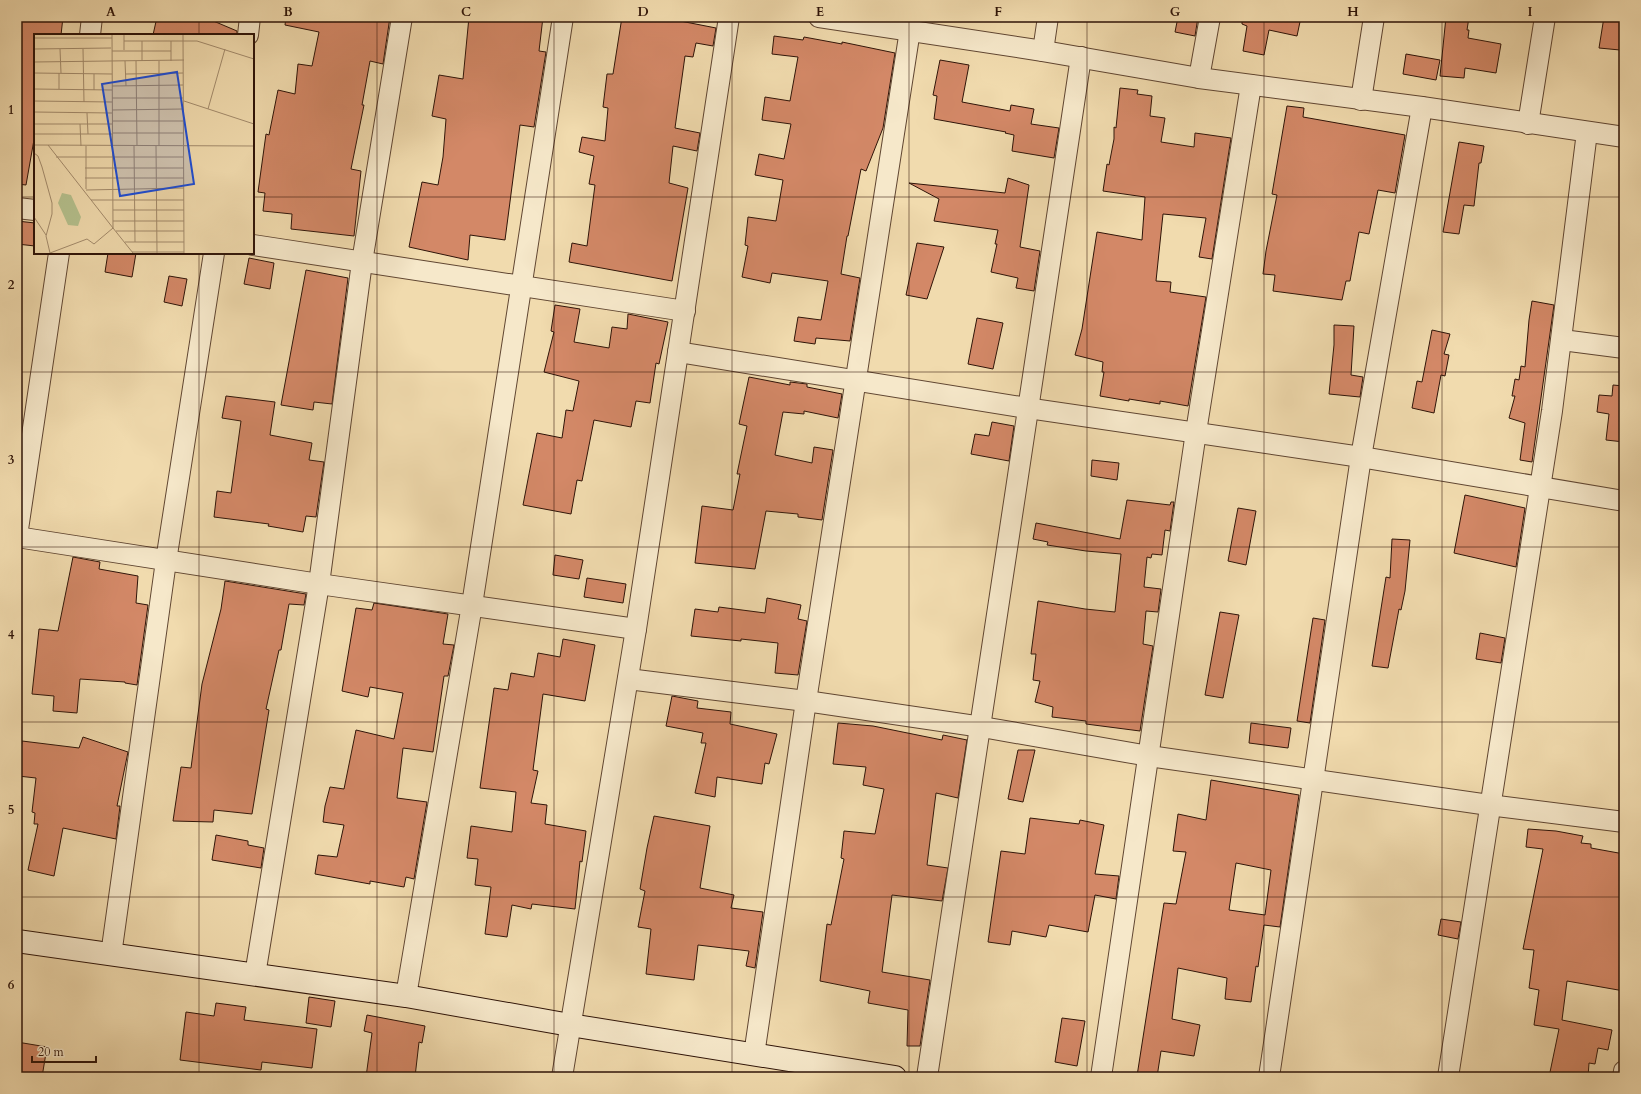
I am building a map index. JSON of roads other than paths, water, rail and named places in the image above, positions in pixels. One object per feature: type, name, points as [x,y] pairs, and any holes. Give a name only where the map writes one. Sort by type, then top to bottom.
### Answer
[{"type":"main road","points":[[17,941],[255,976],[406,996],[570,1025],[895,1077]]},
{"type":"street","points":[[90,34],[92,17]]},
{"type":"street","points":[[248,34],[250,17]]},
{"type":"street","points":[[255,976],[319,584],[362,262],[402,17]]},
{"type":"street","points":[[406,996],[472,605],[563,17]]},
{"type":"street","points":[[562,1077],[636,629],[729,17]]},
{"type":"street","points":[[819,17],[903,25],[1199,78],[1422,107],[1528,124],[1624,137]]},
{"type":"street","points":[[1043,51],[1048,17]]},
{"type":"street","points":[[1199,78],[1210,17]]},
{"type":"street","points":[[1361,100],[1374,17]]},
{"type":"street","points":[[1528,124],[1545,17]]},
{"type":"street","points":[[754,1054],[855,381],[903,25]]},
{"type":"street","points":[[927,1077],[982,727],[1027,408],[1081,57]]},
{"type":"street","points":[[1101,1077],[1196,432],[1251,85]]},
{"type":"street","points":[[1269,1077],[1314,780],[1360,457],[1422,107]]},
{"type":"street","points":[[1448,1077],[1562,340],[1587,132]]},
{"type":"street","points":[[17,208],[34,210]]},
{"type":"street","points":[[254,245],[685,311]]},
{"type":"street","points":[[59,254],[17,536],[166,561],[319,584],[636,629]]},
{"type":"street","points":[[111,955],[166,561],[214,254]]},
{"type":"street","points":[[1562,340],[1624,348]]},
{"type":"street","points":[[678,352],[1027,408],[1360,457],[1624,501]]},
{"type":"street","points":[[628,679],[806,700],[982,727],[1149,756],[1489,805],[1624,822]]},
{"type":"street","points":[[1623,1077],[1624,1071]]}]
